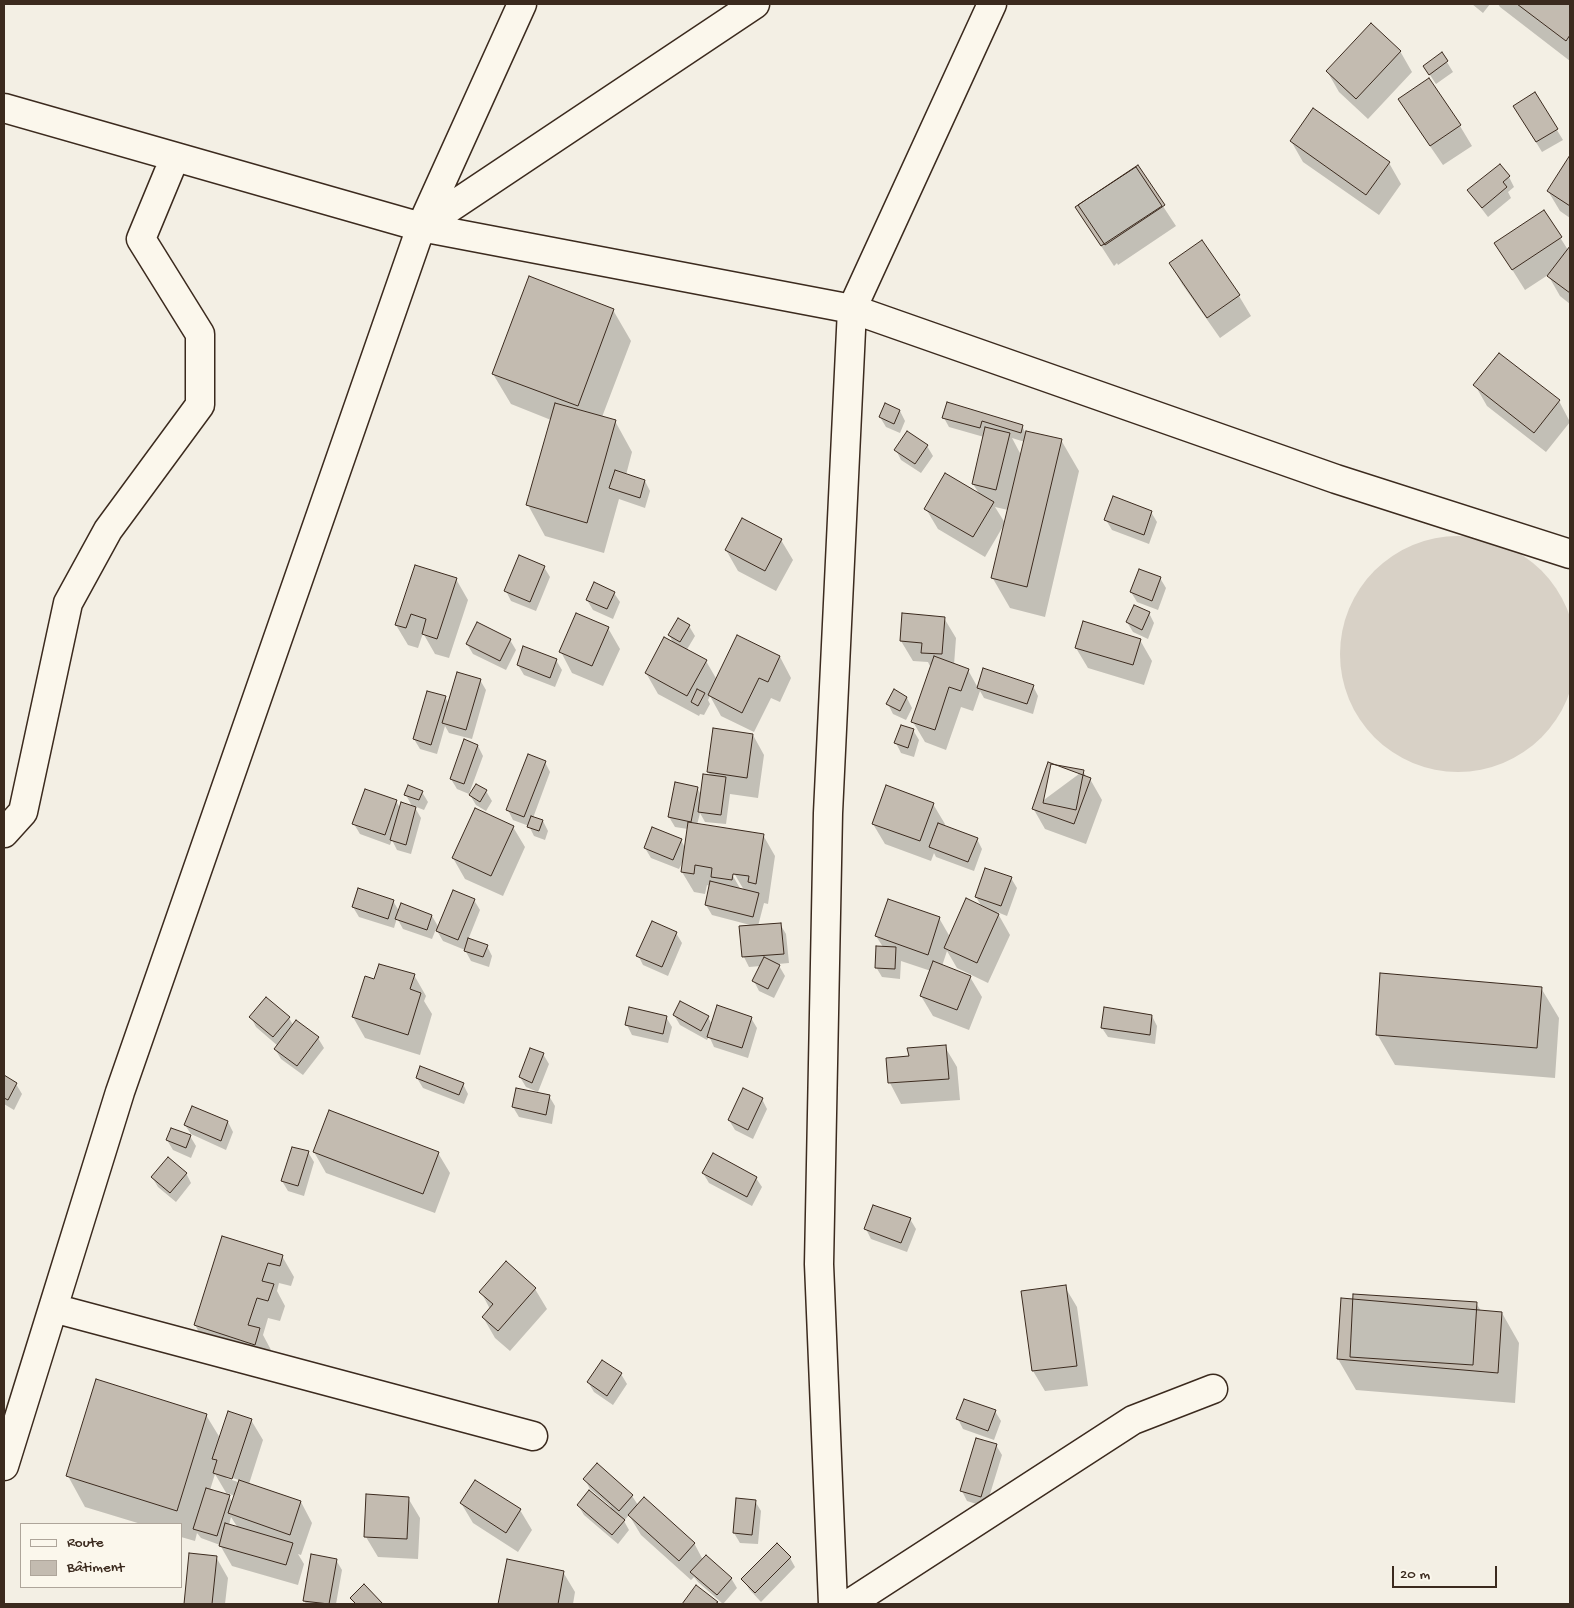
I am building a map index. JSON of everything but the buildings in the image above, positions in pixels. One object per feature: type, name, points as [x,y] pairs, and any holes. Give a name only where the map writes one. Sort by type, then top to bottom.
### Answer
[{"type":"street","points":[[4,1466],[120,1092],[421,226],[522,4]]},
{"type":"street","points":[[421,226],[755,4]]},
{"type":"street","points":[[832,1604],[819,1254],[828,813],[852,309],[992,4]]},
{"type":"street","points":[[4,108],[421,226],[852,309],[1336,479],[1570,554]]},
{"type":"street","points":[[4,833],[23,812],[68,603],[108,530],[200,405],[200,334],[141,239],[176,157]]},
{"type":"street","points":[[53,1308],[533,1436]]},
{"type":"street","points":[[849,1604],[1133,1420],[1213,1389]]},
{"type":"shaded area","points":[[1446,536],[1470,536],[1492,541],[1514,550],[1533,562],[1550,579],[1562,598],[1574,631],[1574,677],[1562,710],[1550,729],[1533,746],[1514,758],[1492,767],[1470,772],[1446,772],[1424,767],[1402,758],[1383,746],[1366,729],[1354,710],[1345,688],[1340,666],[1340,642],[1345,620],[1354,598],[1366,579],[1383,562],[1402,550],[1424,541]]}]
